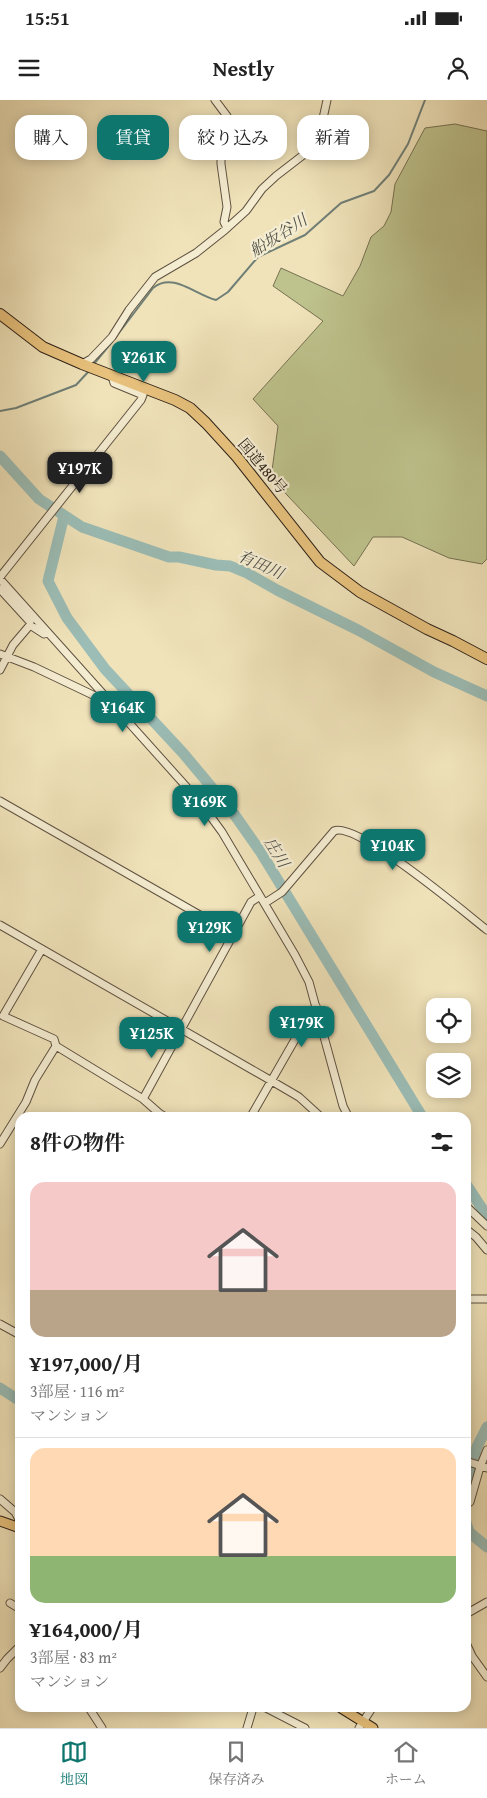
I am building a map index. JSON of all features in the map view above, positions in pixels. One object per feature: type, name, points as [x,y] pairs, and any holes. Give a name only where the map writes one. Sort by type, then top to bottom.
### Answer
[{"type":"highway","name":"国道480号","points":[[0,314],[43,347],[190,408],[249,471],[320,562],[360,592],[487,659]]},
{"type":"main road","points":[[0,1520],[15,1526]]},
{"type":"main road","points":[[346,1712],[361,1725],[373,1728]]},
{"type":"street","points":[[216,100],[227,116],[220,164],[227,207],[224,222],[227,228]]},
{"type":"street","points":[[82,364],[91,359],[112,337],[155,278],[196,253],[227,228],[246,211],[262,189],[311,149],[319,137],[327,100]]},
{"type":"street","points":[[112,376],[114,382],[143,394],[141,400],[1,577],[48,633],[200,802],[222,832],[296,955],[309,982],[346,1112]]},
{"type":"street","points":[[0,589],[20,608],[30,622],[30,625],[44,634],[48,633]]},
{"type":"street","points":[[0,670],[4,655],[30,625]]},
{"type":"street","points":[[4,655],[95,696],[107,698]]},
{"type":"street","points":[[0,801],[234,934]]},
{"type":"street","points":[[264,903],[282,892],[334,831],[342,829],[376,845],[487,930]]},
{"type":"street","points":[[143,1099],[251,902],[260,896]]},
{"type":"street","points":[[0,925],[299,1097],[315,1112]]},
{"type":"street","points":[[42,949],[2,1015],[54,1039],[56,1046],[143,1099],[158,1112]]},
{"type":"street","points":[[253,1112],[270,1080],[316,1006]]},
{"type":"street","points":[[20,1112],[35,1080],[56,1046]]},
{"type":"street","points":[[0,1144],[15,1120]]},
{"type":"street","points":[[471,1211],[487,1226]]},
{"type":"street","points":[[471,1233],[487,1250]]},
{"type":"street","points":[[471,1299],[487,1299]]},
{"type":"street","points":[[0,1324],[15,1332]]},
{"type":"street","points":[[471,1500],[484,1468],[487,1450]]},
{"type":"street","points":[[471,1463],[484,1468]]},
{"type":"street","points":[[0,1499],[15,1512]]},
{"type":"street","points":[[471,1611],[487,1602]]},
{"type":"street","points":[[10,1603],[15,1606]]},
{"type":"street","points":[[0,1668],[15,1651]]},
{"type":"street","points":[[471,1654],[487,1677]]},
{"type":"street","points":[[92,1712],[102,1728]]},
{"type":"street","points":[[247,1728],[252,1712]]},
{"type":"street","points":[[274,1712],[305,1728]]},
{"type":"street","points":[[361,1725],[369,1712]]},
{"type":"green space","points":[[455,124],[487,131],[487,559],[482,564],[449,558],[402,537],[373,537],[354,566],[271,478],[278,426],[253,399],[323,321],[273,286],[281,268],[343,296],[360,266],[371,237],[384,226],[391,212],[395,184],[425,128]]},
{"type":"waterway","name":"船坂谷川","points":[[115,338],[153,288],[168,282],[176,283],[216,300],[228,292],[258,257],[305,235],[341,203],[374,191],[389,175],[408,144],[425,100]]},
{"type":"waterway","name":"船坂谷川","points":[[93,365],[112,342]]},
{"type":"waterway","name":"船坂谷川","points":[[0,411],[16,408],[76,385],[89,371]]},
{"type":"waterway","name":"有田川","points":[[0,456],[39,499],[82,527],[169,557],[230,566],[247,573],[358,630],[434,672],[487,696]]},
{"type":"waterway","name":"庄川","points":[[64,516],[48,581],[67,618],[105,669],[183,753],[234,814],[260,851],[419,1112]]},
{"type":"waterway","name":"庄川","points":[[471,1192],[487,1216]]},
{"type":"waterway","points":[[0,1388],[15,1398]]},
{"type":"waterway","name":"庄川","points":[[471,1466],[477,1447],[487,1427]]},
{"type":"waterway","name":"庄川","points":[[471,1534],[487,1547]]}]
